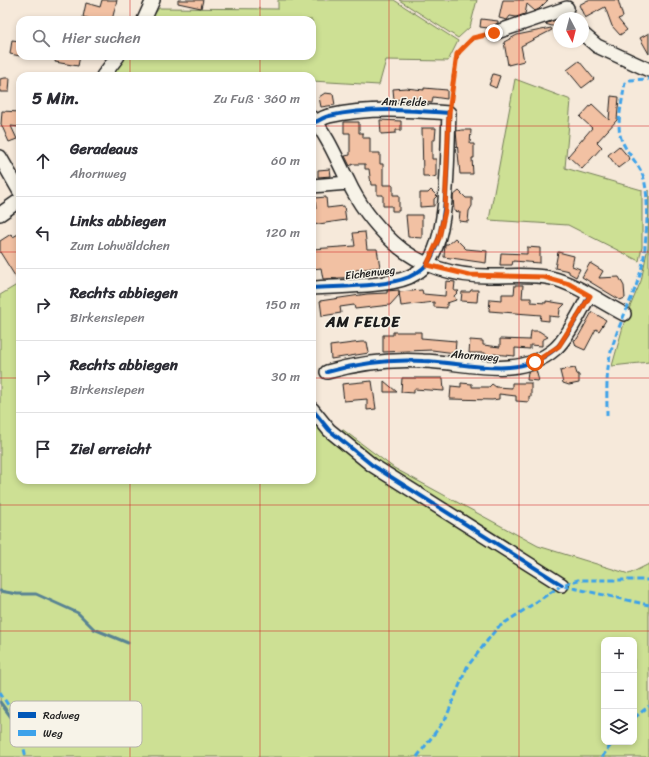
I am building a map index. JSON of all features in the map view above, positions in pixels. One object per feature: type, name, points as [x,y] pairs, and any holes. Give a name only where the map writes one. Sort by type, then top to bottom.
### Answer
[{"type":"street","points":[[146,16],[153,0]]},
{"type":"street","points":[[494,33],[567,9]]},
{"type":"street","points":[[589,39],[597,46],[649,70]]},
{"type":"street","points":[[106,72],[115,60]]},
{"type":"street","name":"Am Felde","points":[[316,120],[327,116],[366,111],[408,110],[449,113]]},
{"type":"street","points":[[427,265],[439,238],[445,211],[449,113]]},
{"type":"street","points":[[316,126],[339,161],[348,183],[380,228],[397,245],[427,265],[469,275],[544,277],[569,284],[624,314]]},
{"type":"street","points":[[0,158],[16,185]]},
{"type":"street","points":[[316,186],[348,183]]},
{"type":"street","points":[[0,214],[16,203]]},
{"type":"street","name":"Eichenweg","points":[[316,288],[380,283],[409,277],[427,265]]},
{"type":"street","name":"Ahornweg","points":[[327,372],[351,365],[387,361],[423,361],[494,368],[527,365],[541,359],[559,346],[590,296]]},
{"type":"street","points":[[316,414],[329,430],[372,465],[562,585]]},
{"type":"path","points":[[449,113],[457,54],[473,38],[494,33]]},
{"type":"green space","points":[[278,0],[394,0],[458,41],[448,61],[386,60],[379,85],[316,81],[316,72],[115,72],[123,60],[316,60],[316,16],[153,16],[159,8],[278,9]]},
{"type":"green space","points":[[399,0],[477,0],[470,27],[458,38]]},
{"type":"green space","points":[[515,79],[571,100],[565,168],[642,190],[642,247],[639,261],[568,225],[489,220]]},
{"type":"green space","points":[[649,190],[649,362],[612,366],[626,316],[641,281],[648,247]]},
{"type":"green space","points":[[16,285],[16,484],[316,484],[316,419],[344,449],[342,429],[394,468],[538,546],[629,574],[649,564],[649,757],[0,757],[0,295]]},
{"type":"building","points":[[102,0],[117,0],[113,16],[83,16],[86,3],[100,7]]},
{"type":"building","points":[[178,0],[203,0],[201,8],[178,3]]},
{"type":"building","points":[[503,0],[548,0],[535,11],[527,4],[525,14],[516,17],[510,16],[507,20],[499,18]]},
{"type":"building","points":[[588,0],[618,0],[623,17],[618,19],[627,30],[620,35],[612,26],[605,7],[589,16],[589,12],[582,12],[579,5]]},
{"type":"building","points":[[481,19],[498,21],[498,23],[488,28],[480,27]]},
{"type":"building","points":[[553,21],[553,26],[545,24]]},
{"type":"building","points":[[551,28],[552,30],[521,46],[524,61],[508,65],[504,42],[517,35]]},
{"type":"building","points":[[649,33],[649,54],[640,38]]},
{"type":"building","points":[[12,40],[16,40],[16,55],[10,54]]},
{"type":"building","points":[[55,60],[79,60],[78,66],[55,62]]},
{"type":"building","points":[[579,61],[594,79],[582,88],[567,70]]},
{"type":"building","points":[[493,74],[500,76],[496,88],[489,85]]},
{"type":"building","points":[[10,78],[9,92],[0,92],[0,79]]},
{"type":"building","points":[[406,88],[447,90],[447,99],[433,97],[432,103],[417,101],[418,98],[394,100],[393,89]]},
{"type":"building","points":[[325,93],[333,94],[335,105],[321,107],[319,97]]},
{"type":"building","points":[[611,96],[619,97],[617,120],[597,142],[602,147],[582,169],[568,156],[592,128],[580,117],[592,104],[609,120]]},
{"type":"building","points":[[2,111],[16,112],[16,127],[11,126],[16,139],[9,142],[1,124]]},
{"type":"building","points":[[380,120],[401,121],[401,130],[396,130],[396,133],[381,134]]},
{"type":"building","points":[[344,122],[359,122],[359,133],[363,133],[363,138],[370,138],[370,153],[380,153],[380,164],[383,164],[383,185],[393,185],[393,195],[399,195],[399,211],[392,211],[392,206],[383,206],[383,195],[377,195],[377,185],[371,185],[369,169],[365,169],[365,164],[353,164],[350,166],[345,156],[350,155],[350,133],[344,133]]},
{"type":"building","points":[[422,128],[436,128],[435,140],[432,140],[432,159],[436,159],[436,176],[430,178],[428,176],[423,176]]},
{"type":"building","points":[[471,130],[470,144],[474,144],[474,158],[472,158],[473,174],[460,174],[456,131]]},
{"type":"building","points":[[619,146],[630,159],[618,168],[608,155]]},
{"type":"building","points":[[330,169],[331,176],[318,177],[318,170]]},
{"type":"building","points":[[431,190],[437,196],[434,199],[434,206],[420,207],[420,193],[428,193]]},
{"type":"building","points":[[459,191],[466,198],[472,198],[472,206],[469,211],[468,222],[459,221],[460,212],[454,211],[453,196]]},
{"type":"building","points":[[326,197],[327,208],[344,206],[346,220],[316,224],[316,198]]},
{"type":"building","points":[[406,215],[422,215],[422,238],[408,237]]},
{"type":"building","points":[[365,232],[367,249],[377,249],[380,267],[356,270],[357,277],[323,279],[321,268],[316,269],[316,249],[355,246],[353,233]]},
{"type":"building","points":[[11,234],[13,237],[16,235],[16,278],[0,252],[0,241]]},
{"type":"building","points":[[455,238],[466,249],[487,251],[486,263],[444,257],[445,244],[448,244]]},
{"type":"building","points":[[527,247],[540,248],[540,263],[513,261],[512,265],[500,265],[501,253],[527,254]]},
{"type":"building","points":[[558,252],[574,256],[572,266],[580,269],[576,277],[569,273],[569,271],[555,268]]},
{"type":"building","points":[[590,263],[603,271],[599,278],[619,277],[624,286],[625,298],[620,300],[582,277]]},
{"type":"building","points":[[446,281],[455,282],[454,291],[459,291],[454,296],[456,300],[447,303],[447,308],[434,307],[434,302],[401,306],[399,292],[422,290],[423,294],[445,296]]},
{"type":"building","points":[[515,285],[523,285],[522,298],[531,298],[531,302],[546,303],[546,301],[565,304],[560,309],[559,317],[549,316],[549,321],[540,320],[541,315],[489,311],[490,299],[502,300],[502,294],[514,294]]},
{"type":"building","points":[[399,290],[399,295],[390,305],[355,309],[354,305],[340,307],[341,313],[322,316],[320,301],[367,294],[387,293],[387,291]]},
{"type":"building","points":[[471,290],[478,290],[477,302],[461,301],[462,292],[470,292]]},
{"type":"building","points":[[592,312],[606,320],[599,331],[596,329],[585,350],[576,346],[574,340],[577,339]]},
{"type":"building","points":[[531,331],[539,331],[548,337],[542,340],[542,346],[530,345],[530,349],[515,348],[515,356],[493,354],[492,359],[485,353],[469,353],[470,340],[483,341],[483,345],[500,347],[500,339],[530,340]]},
{"type":"building","points":[[393,332],[421,332],[421,338],[456,341],[455,353],[432,350],[383,352],[383,335],[393,335]]},
{"type":"building","points":[[367,342],[369,353],[331,359],[330,346]]},
{"type":"building","points":[[567,368],[575,368],[577,374],[579,375],[579,383],[569,385],[563,383],[560,371]]},
{"type":"building","points":[[536,370],[539,381],[527,380],[528,372]]},
{"type":"building","points":[[402,378],[443,378],[444,391],[414,389],[414,393],[401,392]]},
{"type":"building","points":[[372,381],[376,409],[367,410],[367,399],[344,401],[342,384]]},
{"type":"building","points":[[384,381],[397,392],[384,392]]},
{"type":"building","points":[[461,383],[472,384],[472,387],[489,387],[492,384],[496,387],[512,388],[512,383],[531,383],[531,397],[529,396],[529,402],[516,401],[516,396],[499,394],[499,399],[492,400],[450,399],[451,386],[461,387]]},
{"type":"waterway","points":[[0,591],[17,594],[36,594],[78,613],[94,629],[128,643]]},
{"type":"waterway","points":[[0,702],[10,716]]},
{"type":"marked path","points":[[607,416],[607,382],[612,346],[640,276],[647,221],[647,195],[644,179],[640,169],[621,139],[619,124],[625,83],[630,80],[649,79]]},
{"type":"marked path","points":[[417,757],[446,718],[467,667],[497,628],[562,585],[578,580],[649,580]]},
{"type":"marked path","points":[[564,586],[649,605]]},
{"type":"marked path","points":[[0,692],[10,708]]},
{"type":"marked path","points":[[637,716],[649,706]]},
{"type":"marked path","points":[[602,757],[611,745]]},
{"type":"marked path","points":[[23,747],[26,757]]},
{"type":"cycle path","points":[[316,122],[327,117],[359,111],[404,110],[449,113],[446,193],[443,215],[434,252],[426,265],[409,277],[388,283],[362,286],[316,288]]},
{"type":"cycle path","points":[[327,372],[351,366],[387,361],[440,362],[492,367],[525,365],[541,359],[560,344],[574,324],[589,296]]},
{"type":"cycle path","points":[[316,414],[329,430],[372,465],[562,585]]},
{"type":"district","name":"AM FELDE","points":[[363,322]]},
{"type":"route","points":[[494,33],[473,38],[457,54],[449,113],[445,211],[439,238],[427,265],[442,270],[469,275],[544,277],[569,284],[590,296],[559,346],[535,362]]}]
